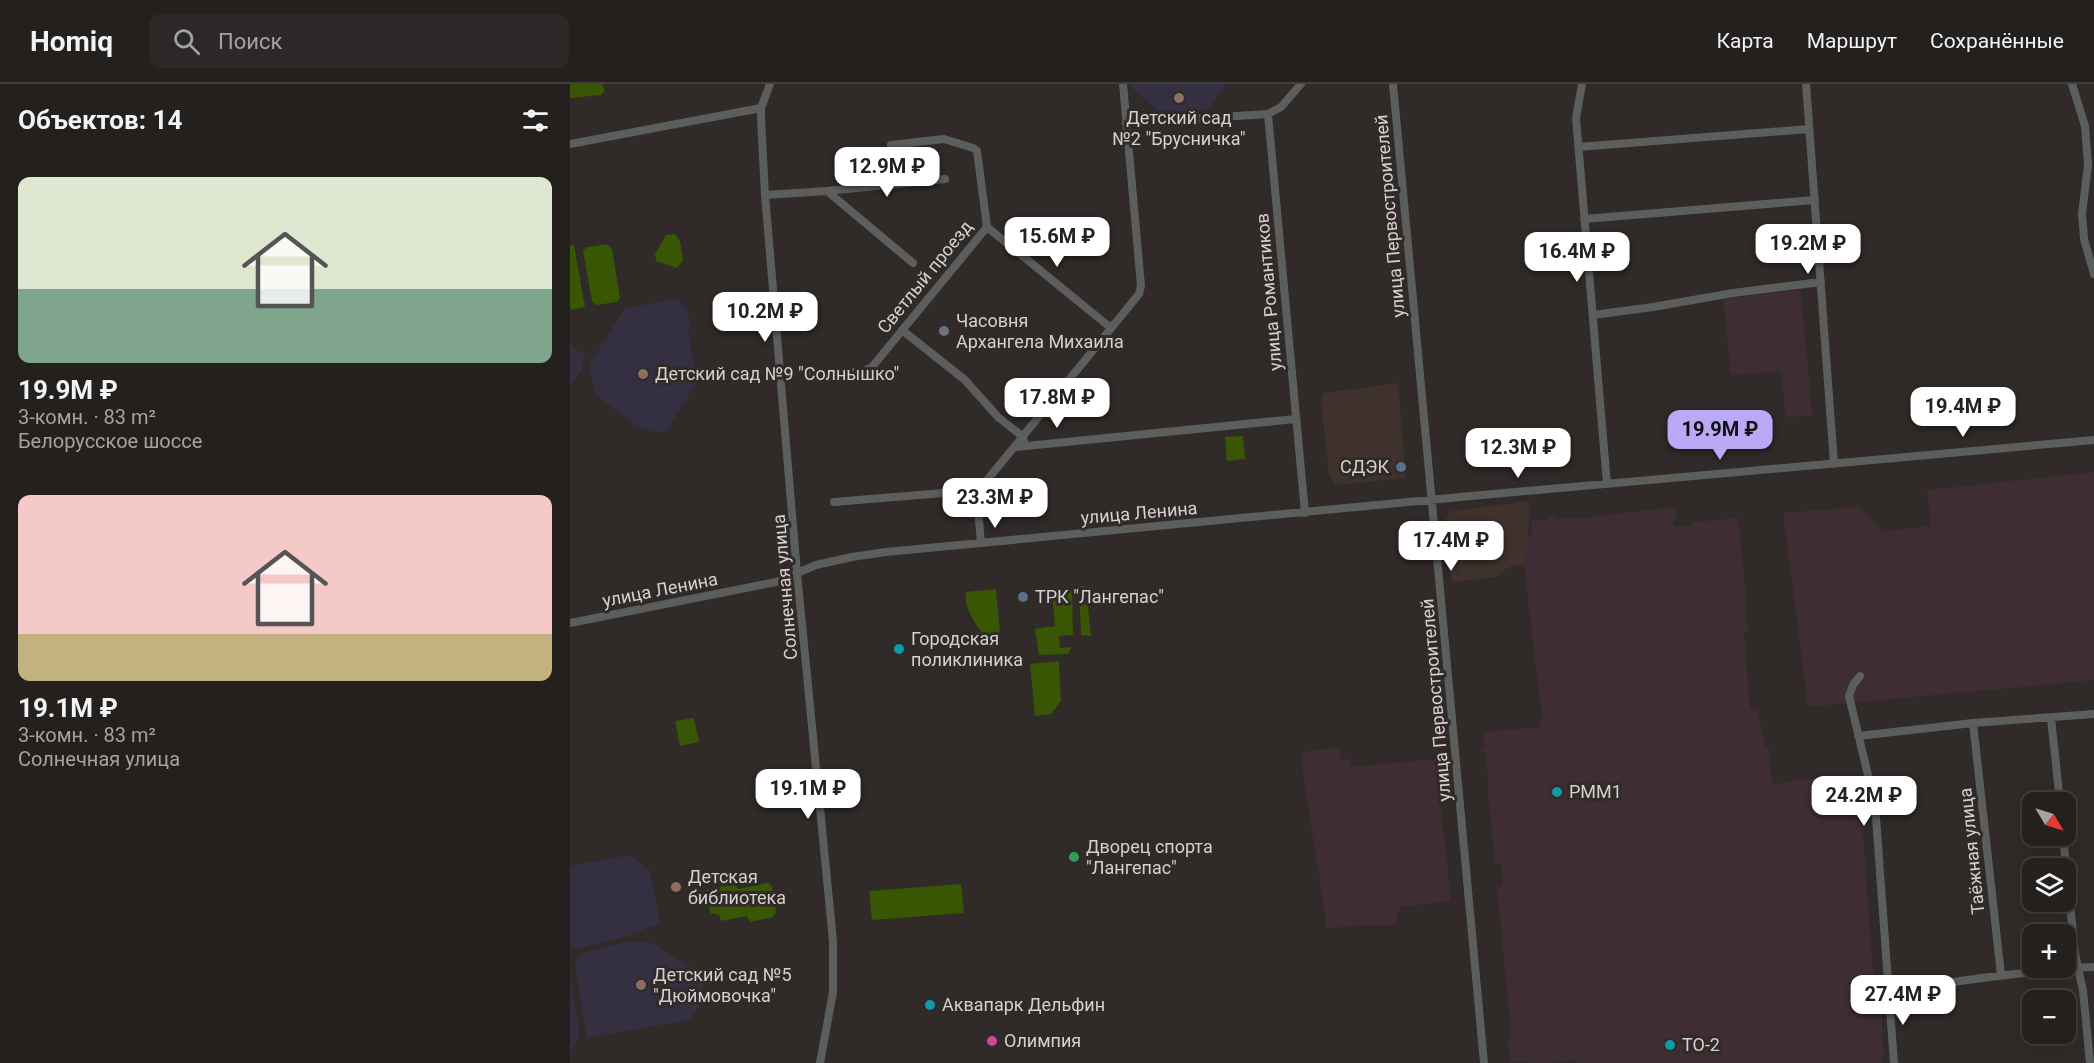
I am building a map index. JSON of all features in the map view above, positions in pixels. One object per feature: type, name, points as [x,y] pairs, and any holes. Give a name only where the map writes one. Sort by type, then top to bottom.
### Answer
[{"type":"street","points":[[570,144],[761,108],[770,84]]},
{"type":"street","points":[[981,543],[977,498],[979,490],[1139,294],[1141,286],[1123,84]]},
{"type":"street","points":[[1126,123],[1268,114],[1281,107],[1301,84]]},
{"type":"street","name":"улица Первостроителей","points":[[1394,84],[1484,1063]]},
{"type":"street","points":[[1582,84],[1576,110],[1578,147],[1607,484]]},
{"type":"street","points":[[1806,84],[1834,464]]},
{"type":"street","points":[[2072,84],[2085,126],[2090,184],[2082,207],[2084,239],[2094,274]]},
{"type":"street","name":"Солнечная улица","points":[[761,108],[765,195],[797,573],[834,958],[832,998],[820,1063]]},
{"type":"street","name":"улица Романтиков","points":[[1268,114],[1305,513]]},
{"type":"street","points":[[1578,147],[1809,129]]},
{"type":"street","name":"Светлый проезд","points":[[806,376],[868,369],[987,227],[977,151],[944,139],[891,145]]},
{"type":"street","points":[[765,195],[945,179]]},
{"type":"street","name":"Светлый проезд","points":[[828,190],[913,263]]},
{"type":"street","points":[[1584,219],[1815,200]]},
{"type":"street","points":[[987,227],[1112,328]]},
{"type":"street","points":[[1593,315],[1821,282]]},
{"type":"street","points":[[902,330],[965,380],[998,417],[1023,437],[1025,446]]},
{"type":"street","points":[[1015,447],[1296,419]]},
{"type":"street","name":"улица Ленина","points":[[570,623],[776,582],[816,565],[852,557],[1432,500],[2094,440]]},
{"type":"street","points":[[834,502],[979,490]]},
{"type":"street","points":[[1860,676],[1849,696],[1875,804],[1894,1063]]},
{"type":"street","points":[[1858,736],[1973,723],[2094,714]]},
{"type":"street","points":[[2052,718],[2059,792]]},
{"type":"street","name":"Таёжная улица","points":[[1973,723],[2001,975]]},
{"type":"street","points":[[2064,846],[2090,1063]]},
{"type":"street","points":[[1888,991],[2001,975],[2077,967],[2094,968]]},
{"type":"shaded area","name":"Детский сад №2 \"Брусничка\"","points":[[1131,84],[1227,84],[1207,110],[1159,112],[1131,87]]},
{"type":"shaded area","points":[[1801,290],[1812,416],[1785,417],[1782,372],[1731,375],[1723,299]]},
{"type":"shaded area","name":"Детский сад №9 \"Солнышко\"","points":[[676,299],[687,308],[691,328],[688,330],[697,382],[667,430],[656,433],[636,425],[596,396],[589,365],[625,308]]},
{"type":"shaded area","points":[[570,345],[586,356],[582,363],[583,367],[570,387]]},
{"type":"shaded area","points":[[1398,383],[1406,478],[1336,485],[1329,475],[1321,400],[1324,393]]},
{"type":"shaded area","points":[[2094,472],[2094,680],[1808,707],[1783,513],[1859,507],[1884,531],[1931,526],[1927,490]]},
{"type":"shaded area","points":[[1529,501],[1530,516],[1524,565],[1508,567],[1497,577],[1452,582],[1446,519],[1449,513]]},
{"type":"shaded area","points":[[1675,507],[1674,527],[1693,525],[1693,522],[1738,518],[1747,606],[1745,609],[1748,632],[1744,633],[1750,709],[1758,709],[1765,747],[1769,747],[1772,784],[1792,780],[1859,776],[1873,972],[1876,984],[1868,985],[1868,1007],[1881,1007],[1884,1055],[1882,1055],[1882,1063],[1577,1063],[1576,1060],[1553,1063],[1529,1063],[1528,1061],[1510,1063],[1508,1039],[1510,1038],[1510,1021],[1497,887],[1502,886],[1501,863],[1495,863],[1486,759],[1480,747],[1485,747],[1483,732],[1541,727],[1540,719],[1542,719],[1524,565],[1527,537],[1532,536],[1531,521],[1549,519],[1549,516],[1556,515],[1556,519],[1573,517],[1574,519]]},
{"type":"shaded area","points":[[1339,747],[1340,760],[1350,759],[1351,767],[1436,759],[1451,901],[1400,907],[1394,925],[1360,925],[1325,929],[1325,912],[1301,752]]},
{"type":"shaded area","points":[[629,855],[650,870],[660,923],[629,936],[575,949],[570,946],[570,866]]},
{"type":"shaded area","name":"Детский сад №5 \"Дюймовочка\"","points":[[629,941],[650,942],[701,973],[705,998],[690,1020],[587,1038],[575,965],[581,953]]},
{"type":"shaded area","points":[[570,975],[580,1036],[570,1053]]},
{"type":"green space","points":[[570,84],[602,84],[605,90],[601,95],[570,98]]},
{"type":"green space","points":[[675,234],[680,241],[683,260],[677,268],[656,261],[655,254],[666,235]]},
{"type":"green space","points":[[607,244],[612,249],[620,298],[617,302],[596,305],[592,301],[583,251],[587,247]]},
{"type":"green space","points":[[574,245],[585,307],[570,310],[570,246]]},
{"type":"green space","points":[[1243,436],[1245,459],[1227,461],[1225,437]]},
{"type":"green space","points":[[1079,586],[1086,586],[1091,636],[1081,635]]},
{"type":"green space","points":[[996,589],[1001,644],[993,648],[970,614],[966,592]]},
{"type":"green space","points":[[1072,590],[1073,635],[1059,636],[1060,648],[1072,647],[1068,654],[1039,655],[1035,629],[1055,626],[1052,591]]},
{"type":"green space","points":[[1059,661],[1061,701],[1051,714],[1035,716],[1030,664]]},
{"type":"green space","points":[[694,718],[699,742],[680,746],[675,721]]},
{"type":"green space","points":[[766,883],[772,887],[776,912],[773,917],[750,922],[747,916],[721,921],[719,915],[710,913],[707,890],[734,884],[738,889]]},
{"type":"green space","points":[[961,884],[964,913],[872,920],[869,891]]},
{"type":"place","name":"Детский сад №2 \"Брусничка\"","points":[[1179,98]]},
{"type":"place","name":"Часовня Архангела Михаила","points":[[944,331]]},
{"type":"place","name":"Детский сад №9 \"Солнышко\"","points":[[643,374]]},
{"type":"place","name":"СДЭК","points":[[1401,467]]},
{"type":"place","name":"ТРК \"Лангепас\"","points":[[1023,597]]},
{"type":"place","name":"Городская поликлиника","points":[[899,649]]},
{"type":"place","name":"РММ1","points":[[1557,792]]},
{"type":"place","name":"Дворец спорта \"Лангепас\"","points":[[1074,857]]},
{"type":"place","name":"Детская библиотека","points":[[676,887]]},
{"type":"place","name":"Детский сад №5 \"Дюймовочка\"","points":[[641,985]]},
{"type":"place","name":"Аквапарк Дельфин","points":[[930,1005]]},
{"type":"place","name":"Олимпия","points":[[992,1041]]},
{"type":"place","name":"ТО-2","points":[[1670,1045]]}]
